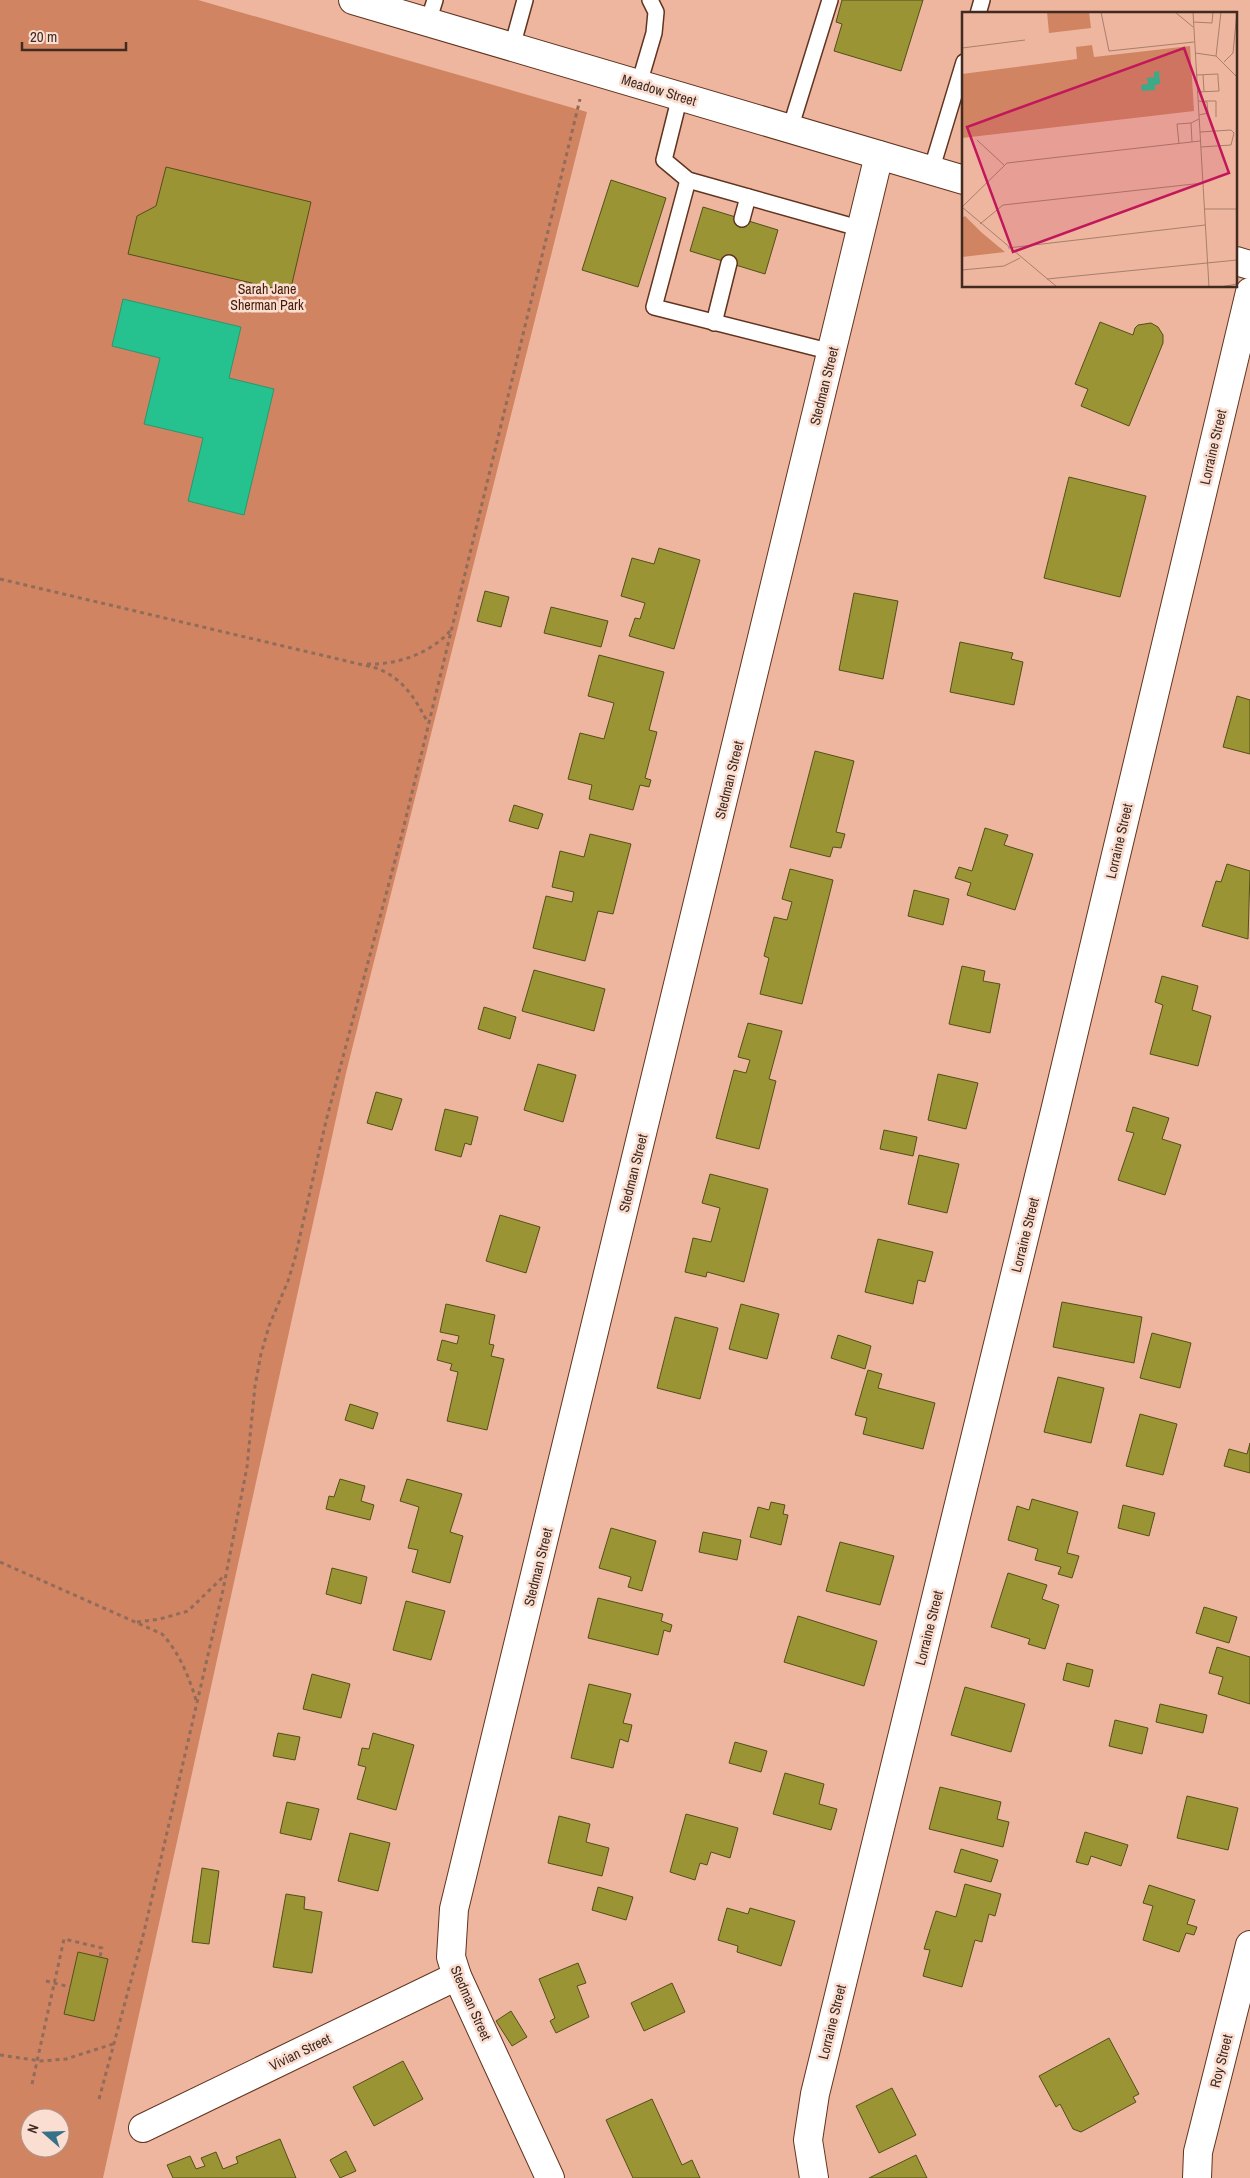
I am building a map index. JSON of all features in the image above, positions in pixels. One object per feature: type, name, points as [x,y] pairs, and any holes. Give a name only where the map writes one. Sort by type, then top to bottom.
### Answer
[{"type":"street","name":"Meadow Street","points":[[353,0],[432,11],[512,47],[962,179]]},
{"type":"street","name":"Stedman Street","points":[[550,2178],[457,1976],[451,1957],[451,1941],[460,1886],[879,155]]},
{"type":"street","name":"Lorraine Street","points":[[814,2178],[808,2140],[815,2094],[1057,1102],[1250,292]]},
{"type":"street","name":"Roy Street","points":[[1197,2178],[1198,2152],[1250,1945]]},
{"type":"street","name":"Vivian Street","points":[[143,2128],[457,1976]]},
{"type":"lane","points":[[512,47],[525,0]]},
{"type":"lane","points":[[639,84],[654,33],[656,12],[650,0]]},
{"type":"lane","points":[[790,129],[830,0]]},
{"type":"lane","points":[[931,170],[962,69]]},
{"type":"lane","points":[[680,96],[664,160],[688,180],[862,229]]},
{"type":"lane","points":[[688,180],[654,307],[832,352]]},
{"type":"lane","points":[[742,219],[748,196]]},
{"type":"lane","points":[[714,323],[730,263]]},
{"type":"path","points":[[99,2099],[144,1932],[226,1573],[247,1467],[255,1386],[261,1354],[268,1326],[288,1281],[295,1258],[328,1112],[402,834],[588,69]]},
{"type":"path","points":[[0,579],[384,671],[399,680],[416,700],[429,724]]},
{"type":"path","points":[[360,664],[388,664],[406,659],[443,640],[452,630]]},
{"type":"path","points":[[0,1562],[162,1634],[184,1667],[196,1700]]},
{"type":"path","points":[[137,1622],[160,1619],[188,1611],[226,1573]]},
{"type":"path","points":[[32,2084],[64,1940],[102,1948],[100,1957]]},
{"type":"path","points":[[46,1982],[70,1987]]},
{"type":"path","points":[[0,2055],[37,2061],[66,2059],[113,2044]]},
{"type":"green space","name":"Sarah Jane Sherman Park","points":[[0,0],[198,0],[587,112],[346,1073],[103,2178],[0,2178]]},
{"type":"shaded area","points":[[123,299],[241,327],[229,378],[274,389],[244,515],[188,501],[203,438],[144,424],[160,358],[112,346]]},
{"type":"building","points":[[842,0],[923,0],[901,71],[834,51],[842,24],[836,22]]},
{"type":"building","points":[[166,167],[311,202],[290,292],[128,254],[137,216],[156,206]]},
{"type":"building","points":[[611,180],[666,198],[638,287],[582,270]]},
{"type":"building","points":[[703,207],[778,230],[765,274],[690,251]]},
{"type":"building","points":[[1100,322],[1133,335],[1138,325],[1151,323],[1158,327],[1163,335],[1163,343],[1129,426],[1081,406],[1088,389],[1075,384]]},
{"type":"building","points":[[1069,477],[1146,496],[1120,597],[1044,578]]},
{"type":"building","points":[[659,548],[700,560],[674,649],[629,636],[635,618],[640,619],[645,603],[621,596],[632,558],[654,564]]},
{"type":"building","points":[[485,591],[509,597],[501,627],[477,621]]},
{"type":"building","points":[[854,593],[898,601],[883,679],[839,670]]},
{"type":"building","points":[[551,607],[608,621],[601,647],[544,633]]},
{"type":"building","points":[[960,642],[1013,653],[1011,659],[1023,662],[1014,705],[950,692]]},
{"type":"building","points":[[599,655],[664,672],[649,730],[657,732],[645,778],[651,780],[649,787],[640,785],[633,810],[589,799],[592,785],[568,779],[580,733],[604,739],[614,703],[588,696]]},
{"type":"building","points":[[1237,696],[1250,700],[1250,754],[1223,747]]},
{"type":"building","points":[[815,751],[854,761],[836,832],[845,834],[841,848],[833,847],[830,857],[790,847]]},
{"type":"building","points":[[514,805],[543,814],[538,829],[509,821]]},
{"type":"building","points":[[985,828],[1008,835],[1004,845],[1033,854],[1015,910],[967,895],[971,883],[955,878],[959,867],[972,871]]},
{"type":"building","points":[[590,834],[631,844],[613,914],[598,911],[585,961],[533,948],[546,896],[572,902],[574,892],[552,887],[560,851],[584,857]]},
{"type":"building","points":[[1227,864],[1250,871],[1248,939],[1202,926],[1216,881],[1221,882]]},
{"type":"building","points":[[790,869],[833,880],[802,1004],[760,994],[769,958],[764,956],[774,917],[787,920],[792,902],[782,899]]},
{"type":"building","points":[[914,890],[949,899],[943,925],[908,916]]},
{"type":"building","points":[[962,966],[985,971],[983,981],[1000,984],[990,1033],[949,1024]]},
{"type":"building","points":[[534,970],[605,989],[594,1031],[522,1011]]},
{"type":"building","points":[[1162,976],[1198,986],[1192,1010],[1211,1016],[1198,1066],[1150,1054],[1163,1005],[1155,1002]]},
{"type":"building","points":[[484,1007],[516,1017],[510,1039],[478,1029]]},
{"type":"building","points":[[748,1023],[782,1031],[769,1079],[776,1081],[759,1149],[716,1138],[734,1070],[746,1073],[750,1060],[738,1057]]},
{"type":"building","points":[[538,1064],[576,1075],[563,1122],[524,1110]]},
{"type":"building","points":[[938,1074],[978,1083],[966,1129],[928,1120]]},
{"type":"building","points":[[376,1092],[402,1099],[392,1130],[367,1123]]},
{"type":"building","points":[[1133,1107],[1169,1118],[1162,1139],[1181,1145],[1165,1195],[1118,1180],[1134,1133],[1126,1131]]},
{"type":"building","points":[[445,1109],[478,1117],[471,1145],[465,1143],[461,1157],[435,1150]]},
{"type":"building","points":[[884,1130],[917,1137],[913,1156],[880,1149]]},
{"type":"building","points":[[919,1155],[959,1164],[947,1213],[908,1204]]},
{"type":"building","points":[[710,1174],[768,1189],[744,1282],[707,1272],[706,1277],[685,1272],[693,1238],[711,1242],[720,1208],[702,1203]]},
{"type":"building","points":[[500,1215],[540,1227],[526,1273],[486,1261]]},
{"type":"building","points":[[878,1239],[933,1252],[925,1282],[918,1280],[913,1304],[865,1292]]},
{"type":"building","points":[[1062,1302],[1142,1317],[1134,1363],[1053,1347]]},
{"type":"building","points":[[446,1304],[495,1315],[489,1344],[494,1345],[491,1356],[504,1359],[487,1430],[447,1421],[458,1372],[450,1370],[452,1364],[437,1360],[442,1340],[457,1344],[459,1336],[440,1332]]},
{"type":"building","points":[[741,1304],[779,1314],[767,1359],[729,1349]]},
{"type":"building","points":[[675,1317],[718,1328],[700,1399],[657,1388]]},
{"type":"building","points":[[1152,1333],[1191,1343],[1180,1388],[1140,1378]]},
{"type":"building","points":[[838,1335],[871,1346],[865,1369],[831,1358]]},
{"type":"building","points":[[868,1370],[882,1374],[878,1388],[935,1403],[923,1449],[863,1434],[867,1418],[855,1415]]},
{"type":"building","points":[[1058,1377],[1104,1388],[1091,1443],[1044,1432]]},
{"type":"building","points":[[350,1404],[378,1413],[373,1429],[345,1420]]},
{"type":"building","points":[[1140,1414],[1177,1424],[1163,1475],[1126,1466]]},
{"type":"building","points":[[1250,1443],[1250,1473],[1224,1466],[1229,1449],[1247,1454]]},
{"type":"building","points":[[340,1479],[365,1486],[361,1501],[374,1505],[370,1520],[326,1509],[329,1496],[334,1497]]},
{"type":"building","points":[[407,1479],[462,1494],[450,1532],[463,1536],[450,1583],[412,1572],[418,1550],[408,1548],[419,1507],[400,1501]]},
{"type":"building","points":[[1032,1499],[1078,1512],[1067,1553],[1079,1556],[1072,1578],[1058,1574],[1061,1567],[1035,1560],[1038,1549],[1008,1540],[1017,1506],[1029,1510]]},
{"type":"building","points":[[771,1502],[785,1505],[783,1514],[788,1515],[781,1545],[750,1537],[758,1507],[769,1510]]},
{"type":"building","points":[[1123,1505],[1155,1513],[1149,1536],[1118,1528]]},
{"type":"building","points":[[611,1528],[656,1541],[642,1591],[628,1587],[631,1577],[599,1568]]},
{"type":"building","points":[[703,1532],[741,1540],[737,1560],[699,1552]]},
{"type":"building","points":[[840,1542],[894,1556],[880,1605],[826,1591]]},
{"type":"building","points":[[332,1568],[367,1577],[361,1604],[326,1594]]},
{"type":"building","points":[[1008,1573],[1047,1585],[1042,1599],[1059,1605],[1045,1649],[1028,1644],[1030,1639],[991,1627]]},
{"type":"building","points":[[598,1598],[663,1614],[661,1621],[672,1625],[670,1632],[664,1630],[658,1655],[588,1638]]},
{"type":"building","points":[[406,1601],[445,1611],[431,1660],[393,1650]]},
{"type":"building","points":[[1204,1607],[1237,1617],[1229,1643],[1196,1633]]},
{"type":"building","points":[[798,1616],[877,1641],[864,1686],[784,1662]]},
{"type":"building","points":[[1217,1647],[1250,1657],[1250,1704],[1218,1694],[1223,1677],[1209,1673]]},
{"type":"building","points":[[1067,1663],[1093,1670],[1089,1687],[1063,1680]]},
{"type":"building","points":[[312,1674],[350,1684],[341,1718],[303,1709]]},
{"type":"building","points":[[589,1684],[631,1694],[623,1723],[632,1725],[628,1742],[620,1739],[613,1768],[571,1758]]},
{"type":"building","points":[[965,1687],[1025,1704],[1011,1752],[951,1735]]},
{"type":"building","points":[[1160,1704],[1207,1715],[1203,1733],[1156,1722]]},
{"type":"building","points":[[1115,1720],[1148,1728],[1142,1754],[1109,1746]]},
{"type":"building","points":[[278,1733],[300,1737],[295,1760],[273,1756]]},
{"type":"building","points":[[373,1733],[414,1745],[396,1810],[357,1799],[366,1767],[358,1765],[362,1748],[369,1749]]},
{"type":"building","points":[[735,1742],[767,1751],[761,1772],[729,1763]]},
{"type":"building","points":[[785,1773],[824,1784],[819,1804],[837,1809],[831,1830],[773,1814]]},
{"type":"building","points":[[940,1787],[1001,1802],[997,1819],[1009,1822],[1003,1847],[929,1829]]},
{"type":"building","points":[[1187,1796],[1238,1808],[1228,1850],[1177,1838]]},
{"type":"building","points":[[287,1802],[319,1809],[311,1840],[280,1833]]},
{"type":"building","points":[[686,1814],[738,1828],[730,1858],[711,1852],[707,1865],[700,1863],[695,1880],[670,1872]]},
{"type":"building","points":[[559,1816],[590,1824],[586,1842],[609,1848],[602,1876],[548,1863]]},
{"type":"building","points":[[1085,1832],[1128,1845],[1121,1866],[1091,1856],[1088,1865],[1076,1862]]},
{"type":"building","points":[[350,1833],[390,1843],[378,1891],[338,1881]]},
{"type":"building","points":[[961,1849],[998,1860],[991,1882],[954,1872]]},
{"type":"building","points":[[202,1868],[219,1871],[209,1944],[192,1942]]},
{"type":"building","points":[[965,1884],[1001,1894],[995,1916],[989,1914],[982,1942],[975,1940],[962,1987],[923,1976],[930,1950],[924,1949],[936,1911],[956,1917]]},
{"type":"building","points":[[1149,1885],[1195,1900],[1187,1924],[1197,1927],[1194,1935],[1186,1933],[1179,1952],[1143,1940],[1153,1906],[1143,1903]]},
{"type":"building","points":[[598,1887],[633,1897],[626,1920],[592,1910]]},
{"type":"building","points":[[286,1894],[305,1897],[304,1909],[322,1912],[312,1973],[273,1967]]},
{"type":"building","points":[[727,1908],[748,1914],[750,1908],[795,1921],[781,1966],[737,1952],[738,1946],[718,1940]]},
{"type":"building","points":[[78,1952],[108,1959],[94,2021],[64,2014]]},
{"type":"building","points":[[578,1963],[586,1983],[577,1986],[589,2017],[556,2033],[550,2021],[555,2018],[539,1979]]},
{"type":"building","points":[[672,1983],[685,2012],[644,2031],[631,2003]]},
{"type":"building","points":[[511,2011],[527,2037],[512,2046],[496,2021]]},
{"type":"building","points":[[1109,2038],[1139,2094],[1133,2097],[1136,2102],[1081,2132],[1073,2129],[1060,2104],[1056,2107],[1039,2076]]},
{"type":"building","points":[[403,2061],[423,2099],[374,2126],[353,2087]]},
{"type":"building","points":[[892,2088],[916,2135],[879,2153],[856,2106]]},
{"type":"building","points":[[652,2099],[682,2165],[692,2160],[700,2178],[633,2178],[606,2120]]},
{"type":"building","points":[[280,2139],[296,2178],[173,2178],[167,2165],[190,2156],[196,2169],[205,2166],[201,2158],[216,2152],[223,2169],[238,2163],[236,2157]]},
{"type":"building","points":[[346,2151],[356,2171],[340,2178],[330,2160]]},
{"type":"building","points":[[916,2155],[927,2178],[869,2178]]}]
